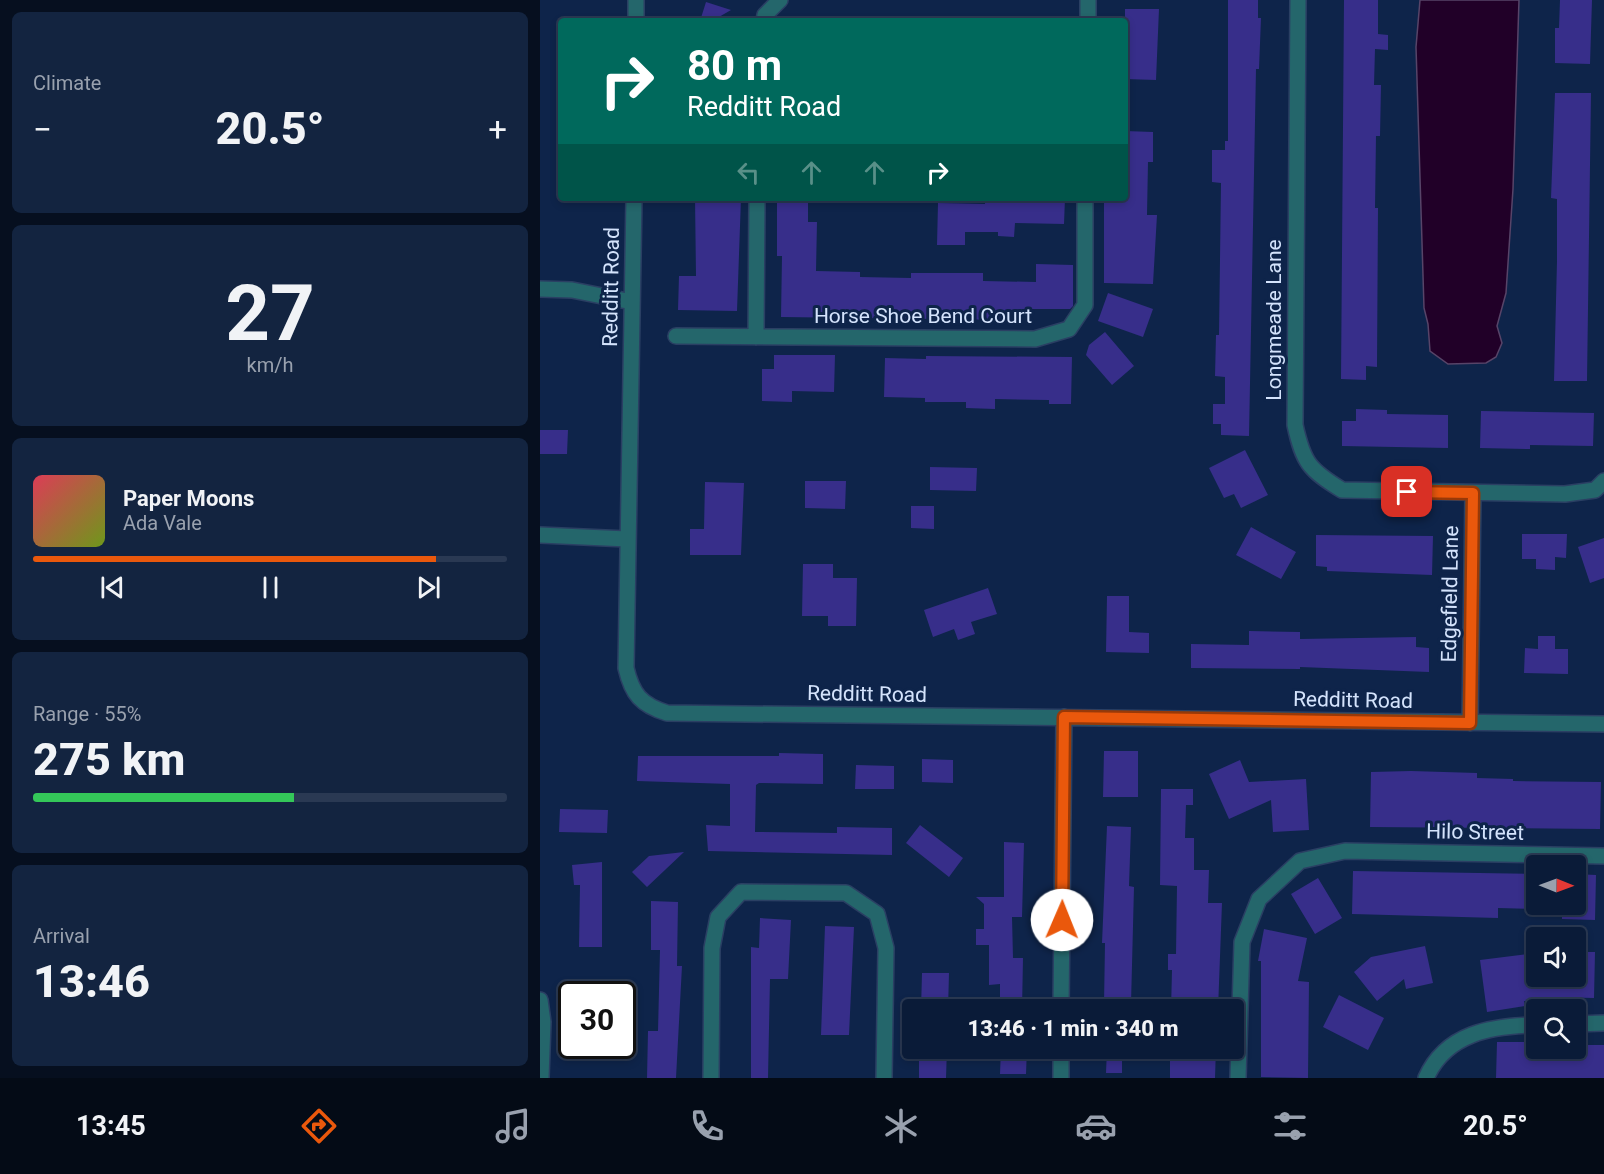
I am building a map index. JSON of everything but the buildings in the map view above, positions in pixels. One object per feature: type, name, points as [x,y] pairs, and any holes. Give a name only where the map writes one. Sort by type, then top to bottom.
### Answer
[{"type":"street","points":[[636,0],[636,18]]},
{"type":"street","points":[[764,18],[780,0]]},
{"type":"street","points":[[1088,0],[1088,18]]},
{"type":"street","name":"Longmeade Lane","points":[[1298,0],[1295,425],[1301,454],[1319,477],[1342,490],[1473,493]]},
{"type":"street","name":"Redditt Road","points":[[634,201],[626,668],[637,699],[650,708],[667,713],[1604,724]]},
{"type":"street","points":[[756,337],[757,201]]},
{"type":"street","name":"Horse Shoe Bend Court","points":[[676,336],[1035,339],[1069,329],[1084,305],[1085,201]]},
{"type":"street","points":[[540,289],[572,290],[632,303]]},
{"type":"street","points":[[1473,493],[1565,494],[1595,490],[1604,482]]},
{"type":"street","name":"Edgefield Lane","points":[[1470,723],[1473,493]]},
{"type":"street","points":[[540,535],[627,539]]},
{"type":"street","points":[[1061,999],[1064,717]]},
{"type":"street","name":"Hilo Street","points":[[1238,1078],[1242,942],[1258,899],[1300,861],[1345,850],[1604,856]]},
{"type":"street","points":[[711,1078],[712,948],[718,917],[741,892],[846,893],[877,914],[886,948],[884,1078]]},
{"type":"street","points":[[540,1000],[543,1022],[541,1078]]},
{"type":"street","points":[[1586,1024],[1604,1023]]},
{"type":"street","points":[[1426,1078],[1433,1063],[1462,1037],[1506,1026],[1526,1025]]},
{"type":"street","points":[[1061,1059],[1061,1078]]},
{"type":"shaded area","points":[[1420,0],[1519,0],[1513,189],[1506,293],[1497,326],[1502,343],[1496,357],[1486,363],[1448,364],[1430,351],[1424,308],[1416,47]]},
{"type":"route","points":[[1062,920],[1064,717],[1470,723],[1473,493],[1407,492]]}]
